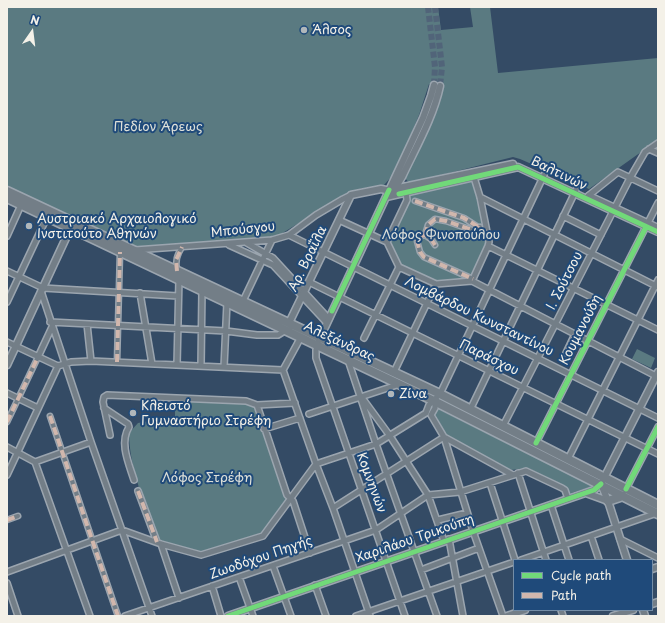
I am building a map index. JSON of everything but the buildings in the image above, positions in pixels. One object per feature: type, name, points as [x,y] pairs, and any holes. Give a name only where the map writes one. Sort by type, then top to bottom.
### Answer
[{"type":"main road","name":"Αλεξάνδρας","points":[[7,190],[120,252],[293,331],[394,372],[437,398],[602,481],[658,505]]},
{"type":"main road","name":"Αλεξάνδρας","points":[[7,198],[47,217],[72,225],[134,250],[196,279],[243,302],[293,331],[318,341],[329,350],[400,384],[470,410],[503,426],[568,459],[602,481]]},
{"type":"main road","name":"Αλεξάνδρας","points":[[625,492],[658,514]]},
{"type":"main road","points":[[608,500],[625,492]]},
{"type":"street","points":[[318,341],[354,267],[389,190],[423,118],[437,86],[438,97],[428,120],[399,182],[389,190]]},
{"type":"street","points":[[647,151],[658,143]]},
{"type":"street","points":[[647,151],[658,153]]},
{"type":"street","name":"Ι. Σούτσου","points":[[503,426],[630,178],[647,151]]},
{"type":"street","name":"Βαλτινών","points":[[386,197],[518,164],[614,209]]},
{"type":"street","points":[[588,196],[618,172],[658,191]]},
{"type":"street","points":[[472,280],[488,246],[488,233],[474,175]]},
{"type":"street","name":"Βαλτινών","points":[[389,190],[474,175]]},
{"type":"street","points":[[402,176],[404,183],[410,186]]},
{"type":"street","points":[[503,616],[460,492],[444,437],[428,414],[429,405],[437,398],[544,177]]},
{"type":"street","name":"Μπούσγου","points":[[134,250],[272,240],[289,235],[316,215],[352,195],[381,189],[389,190]]},
{"type":"street","points":[[387,242],[407,200],[402,193],[389,190]]},
{"type":"street","points":[[470,410],[575,192]]},
{"type":"street","name":"Βαλτινών","points":[[575,192],[588,196],[658,232]]},
{"type":"street","name":"Αρ. Βραΐλα","points":[[293,331],[303,294],[352,195]]},
{"type":"street","points":[[480,197],[657,286]]},
{"type":"street","points":[[415,201],[464,218],[488,233]]},
{"type":"street","name":"Κουμανούδη","points":[[536,443],[658,203]]},
{"type":"street","points":[[7,234],[21,205]]},
{"type":"street","points":[[563,216],[601,235]]},
{"type":"street","points":[[7,302],[47,217]]},
{"type":"street","points":[[480,228],[476,232],[446,221],[435,219],[428,225],[425,235],[421,236],[417,241],[420,252],[424,257],[657,375],[602,481],[627,559]]},
{"type":"street","points":[[340,220],[387,242],[399,266],[436,284],[472,280]]},
{"type":"street","points":[[7,365],[72,225]]},
{"type":"street","name":"Βαλτινών","points":[[647,225],[658,228]]},
{"type":"street","name":"Λομβάρδου Κωνσταντίνου","points":[[289,235],[658,418]]},
{"type":"street","points":[[425,235],[431,239],[434,245]]},
{"type":"street","points":[[243,302],[272,240]]},
{"type":"street","points":[[246,242],[266,253],[276,261],[303,294]]},
{"type":"street","points":[[226,244],[263,260],[275,267],[328,321]]},
{"type":"street","points":[[488,246],[658,330]]},
{"type":"street","points":[[177,270],[176,260],[182,247]]},
{"type":"street","points":[[117,362],[120,252]]},
{"type":"street","points":[[364,338],[399,266]]},
{"type":"street","points":[[7,271],[42,290],[119,292],[178,296]]},
{"type":"street","points":[[177,365],[179,279],[183,276],[196,279]]},
{"type":"street","points":[[568,459],[638,320],[657,286],[658,280]]},
{"type":"street","name":"Παράσχου","points":[[309,282],[658,454]]},
{"type":"street","points":[[394,372],[436,284]]},
{"type":"street","points":[[42,290],[51,324],[152,616]]},
{"type":"street","points":[[201,366],[202,290]]},
{"type":"street","points":[[140,293],[152,364]]},
{"type":"street","points":[[224,367],[227,302]]},
{"type":"street","points":[[51,324],[118,325],[202,329],[271,335],[278,335],[293,331],[283,370],[333,508],[369,614]]},
{"type":"street","points":[[7,422],[38,356],[51,324]]},
{"type":"street","points":[[87,324],[91,361]]},
{"type":"street","points":[[566,354],[575,334]]},
{"type":"street","name":"Κομνηνών","points":[[318,341],[316,358],[405,616]]},
{"type":"street","points":[[7,342],[58,366]]},
{"type":"street","points":[[316,358],[321,351],[329,350]]},
{"type":"street","points":[[348,359],[376,444],[437,616]]},
{"type":"street","points":[[7,475],[58,366],[65,363],[91,361],[283,370]]},
{"type":"street","points":[[309,414],[400,384]]},
{"type":"street","points":[[7,393],[38,408]]},
{"type":"street","points":[[110,435],[104,408],[104,397],[107,395],[246,401],[257,405],[295,403]]},
{"type":"street","points":[[361,397],[390,436],[428,495],[453,558],[463,616]]},
{"type":"street","points":[[257,405],[287,495],[293,501],[310,553]]},
{"type":"street","points":[[104,408],[128,424],[129,427],[126,433],[125,444],[134,480]]},
{"type":"street","points":[[7,572],[122,530],[159,543],[201,555],[263,536],[316,464],[376,444],[428,414]]},
{"type":"street","points":[[50,416],[118,616]]},
{"type":"street","points":[[264,429],[300,418]]},
{"type":"street","points":[[625,492],[658,427]]},
{"type":"street","points":[[333,508],[444,437]]},
{"type":"street","points":[[444,437],[516,474],[546,559]]},
{"type":"street","points":[[35,462],[62,451],[91,442]]},
{"type":"street","points":[[7,447],[35,462],[90,616]]},
{"type":"street","points":[[428,495],[460,492],[516,474],[528,472],[565,490],[568,499]]},
{"type":"street","name":"Χαριλάου Τρικούπη","points":[[228,616],[250,607],[594,490],[602,481]]},
{"type":"street","points":[[490,482],[514,559]]},
{"type":"street","points":[[138,491],[179,598]]},
{"type":"street","points":[[586,492],[608,500]]},
{"type":"street","name":"Ζωοδόχου Πηγής","points":[[125,616],[376,530],[428,495]]},
{"type":"street","points":[[551,505],[569,559]]},
{"type":"street","points":[[438,520],[467,513]]},
{"type":"street","points":[[523,559],[658,514]]},
{"type":"street","points":[[7,520],[18,516]]},
{"type":"street","points":[[591,536],[599,559]]},
{"type":"street","points":[[620,539],[658,558]]},
{"type":"street","points":[[421,570],[479,548]]},
{"type":"street","points":[[356,616],[369,614],[400,601],[513,562]]},
{"type":"street","points":[[273,566],[291,616]]},
{"type":"street","points":[[239,577],[253,616]]},
{"type":"street","points":[[7,583],[18,616]]},
{"type":"street","points":[[315,585],[326,616]]},
{"type":"street","points":[[212,586],[221,616]]},
{"type":"street","points":[[507,616],[522,611]]},
{"type":"street","points":[[613,616],[630,612]]},
{"type":"green space","name":"Πεδίον Άρεως","points":[[7,7],[438,7],[441,30],[473,27],[470,7],[490,7],[498,73],[658,58],[658,140],[589,189],[513,157],[409,183],[405,178],[437,108],[443,87],[429,84],[419,115],[400,160],[393,175],[384,185],[360,189],[346,194],[281,234],[270,239],[134,249],[7,189]]},
{"type":"green space","name":"Λόφος Φινοπούλου","points":[[472,179],[488,239],[470,280],[436,282],[400,266],[389,240],[410,197],[409,193]]},
{"type":"green space","points":[[637,349],[655,358],[651,368],[632,359]]},
{"type":"green space","name":"Λόφος Στρέφη","points":[[175,400],[242,403],[254,407],[287,501],[262,534],[203,553],[157,541],[135,473],[129,433],[138,423],[175,416]]},
{"type":"green space","points":[[436,408],[593,486],[568,494],[567,489],[563,485],[528,468],[511,470],[446,435],[434,412]]},
{"type":"tunnel","points":[[428,7],[435,67],[434,85]]},
{"type":"tunnel","points":[[435,7],[442,67],[440,86]]},
{"type":"marked path","points":[[415,201],[464,218],[488,233]]},
{"type":"marked path","points":[[425,235],[428,225],[435,219],[446,221],[475,231],[480,227]]},
{"type":"marked path","points":[[435,245],[431,239],[425,235],[421,236],[417,241],[420,252],[424,257],[473,279]]},
{"type":"marked path","points":[[177,271],[176,260],[182,247]]},
{"type":"marked path","points":[[117,362],[120,252]]},
{"type":"marked path","points":[[566,353],[575,334]]},
{"type":"marked path","points":[[7,422],[38,357]]},
{"type":"marked path","points":[[50,416],[118,616]]},
{"type":"marked path","points":[[138,491],[157,542]]},
{"type":"marked path","points":[[7,520],[18,516]]},
{"type":"cycle path","points":[[399,194],[518,167],[658,232]]},
{"type":"cycle path","points":[[332,311],[389,190]]},
{"type":"cycle path","points":[[536,443],[646,227]]},
{"type":"cycle path","points":[[626,489],[658,427]]},
{"type":"cycle path","points":[[228,616],[594,490],[601,484]]},
{"type":"place","name":"Άλσος","points":[[304,30]]},
{"type":"place","name":"Αυστριακό Αρχαιολογικό Ινστιτούτο Αθηνών","points":[[29,226]]},
{"type":"place","name":"Ζίνα","points":[[391,394]]},
{"type":"place","name":"Κλειστό Γυμναστήριο Στρέφη","points":[[133,413]]}]
